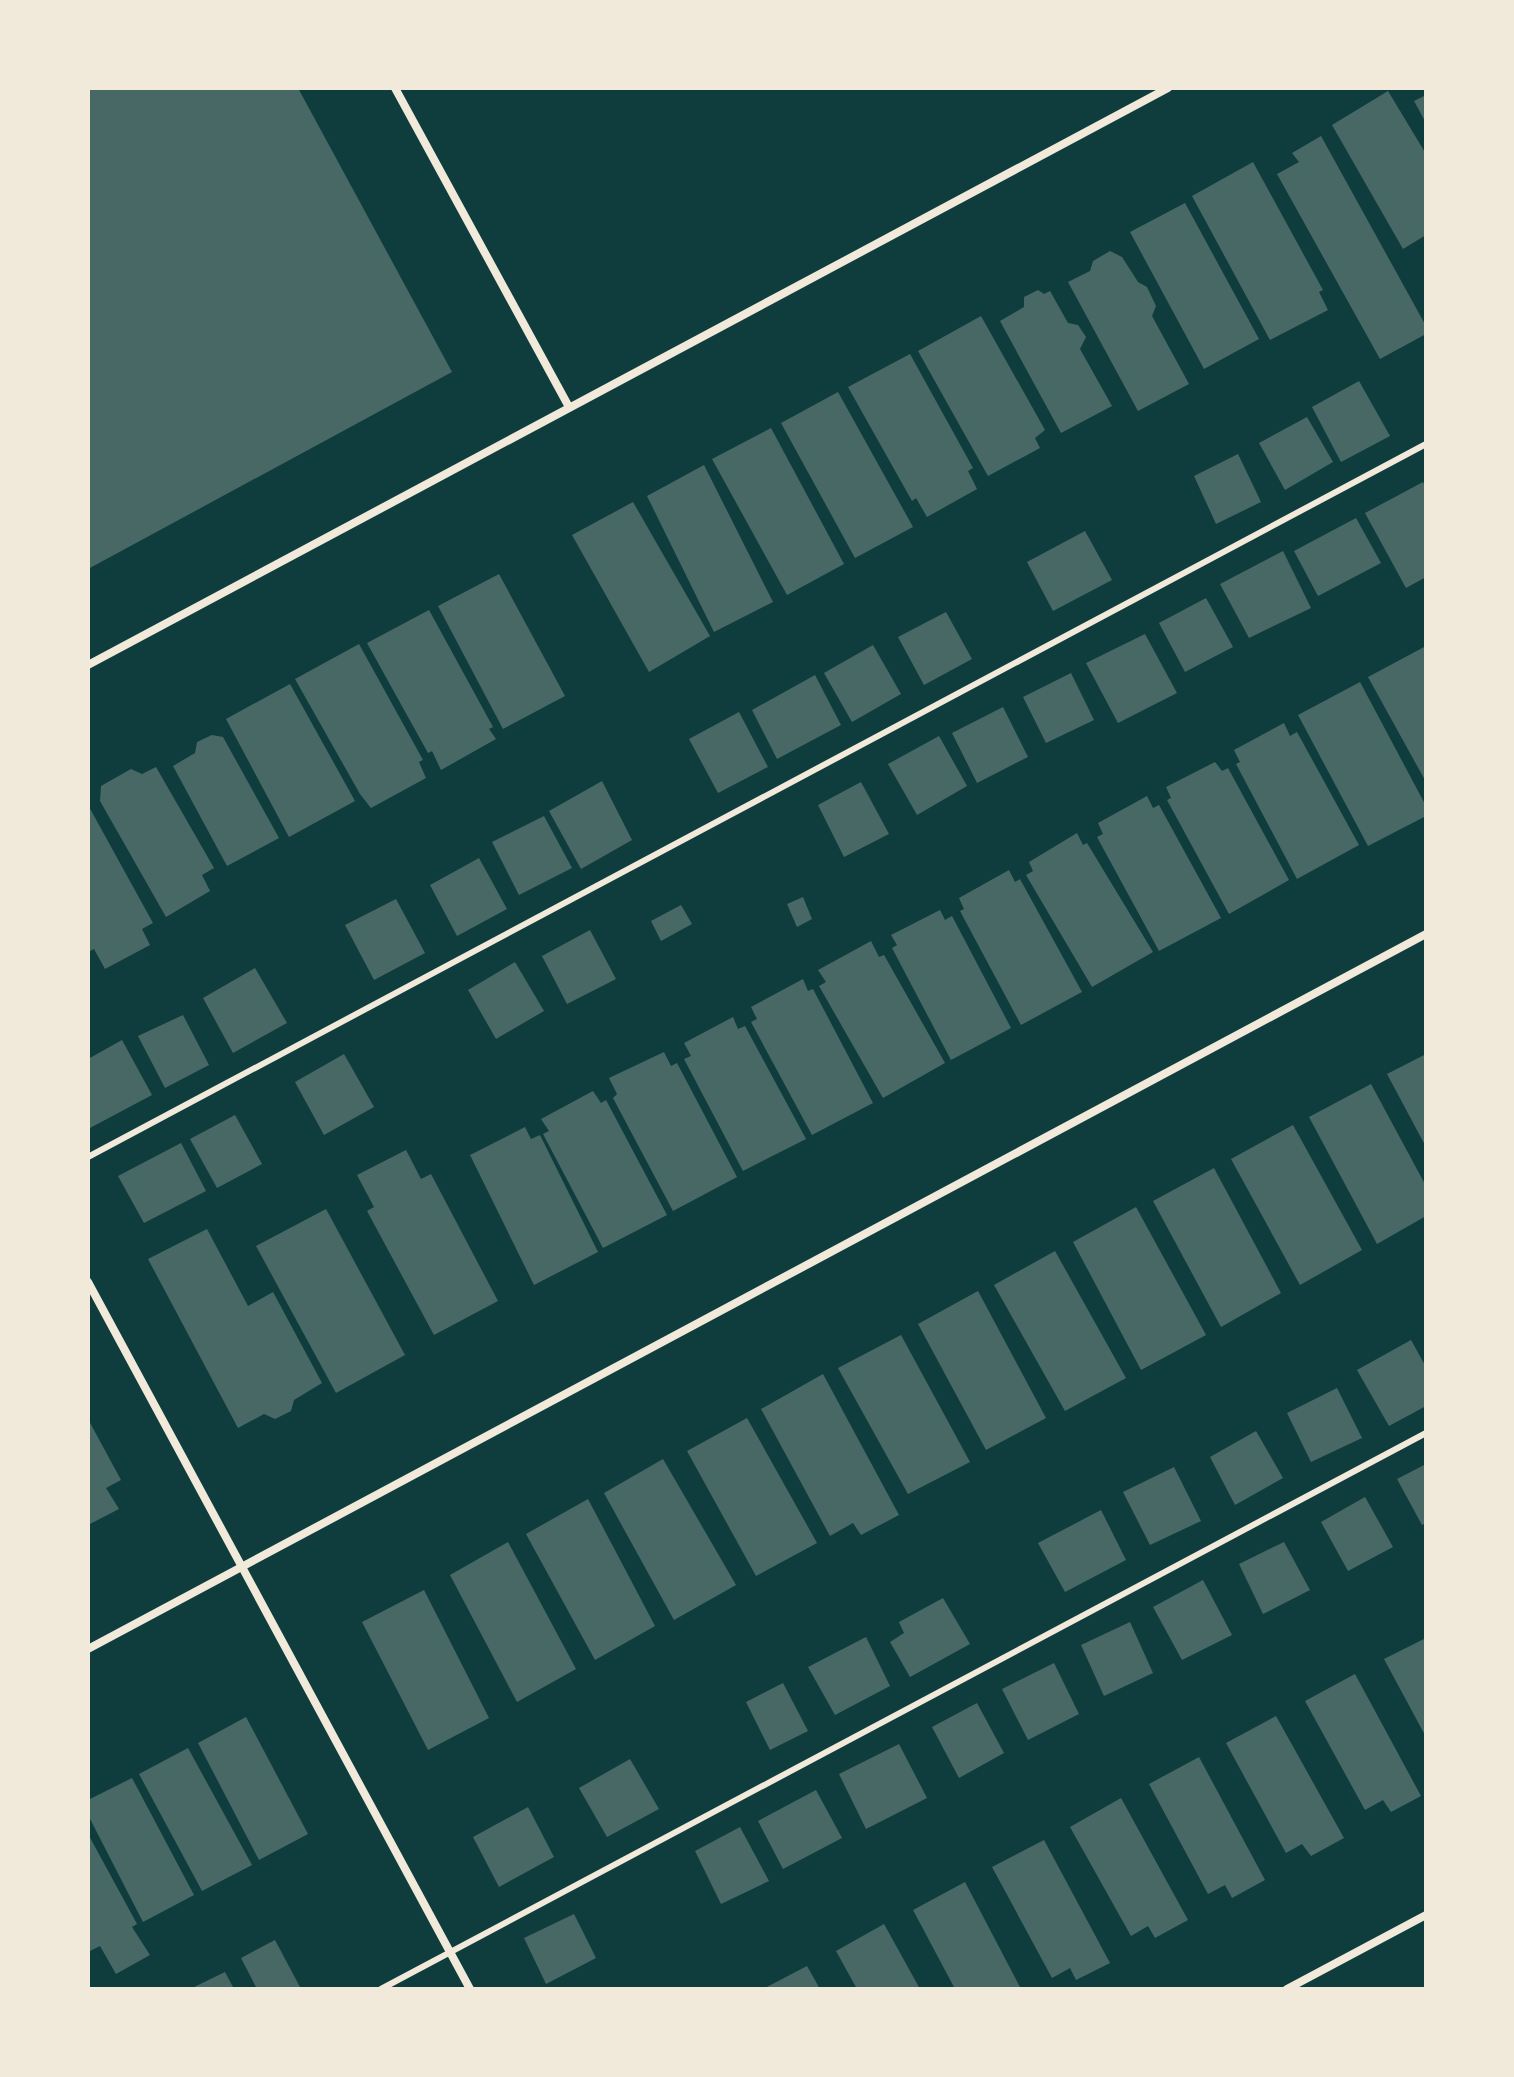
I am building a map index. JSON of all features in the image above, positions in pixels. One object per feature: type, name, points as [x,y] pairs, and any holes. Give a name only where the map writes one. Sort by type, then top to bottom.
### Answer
[{"type":"street","points":[[395,88],[569,407]]},
{"type":"street","points":[[88,665],[1168,88]]},
{"type":"street","points":[[88,1649],[1426,934]]},
{"type":"street","points":[[88,1282],[470,1989]]},
{"type":"street","points":[[1287,1989],[1426,1915]]},
{"type":"lane","points":[[88,1157],[1426,444]]},
{"type":"lane","points":[[381,1989],[1426,1433]]},
{"type":"building","points":[[88,88],[298,88],[452,372],[88,569]]},
{"type":"building","points":[[1388,91],[1426,154],[1426,235],[1403,249],[1332,125]]},
{"type":"building","points":[[1426,95],[1426,123],[1414,101]]},
{"type":"building","points":[[1321,136],[1426,326],[1426,334],[1380,359],[1277,174],[1299,162],[1292,153]]},
{"type":"building","points":[[1253,162],[1323,290],[1319,292],[1328,310],[1270,340],[1192,196]]},
{"type":"building","points":[[1185,203],[1259,339],[1204,369],[1130,232]]},
{"type":"building","points":[[1110,251],[1122,257],[1138,282],[1147,287],[1156,306],[1152,316],[1189,384],[1138,411],[1068,282],[1090,271],[1093,261]]},
{"type":"building","points":[[1038,290],[1044,294],[1050,291],[1068,323],[1078,325],[1086,337],[1080,349],[1112,406],[1061,433],[1000,321],[1024,307],[1024,297]]},
{"type":"building","points":[[981,316],[1045,430],[1035,438],[1040,448],[988,476],[918,351]]},
{"type":"building","points":[[910,354],[973,468],[968,471],[977,489],[927,517],[916,498],[912,501],[848,387]]},
{"type":"building","points":[[1359,381],[1390,436],[1341,462],[1312,407]]},
{"type":"building","points":[[838,392],[913,527],[855,558],[781,423]]},
{"type":"building","points":[[1307,417],[1333,462],[1285,490],[1259,443]]},
{"type":"building","points":[[771,428],[844,564],[787,595],[712,459]]},
{"type":"building","points":[[1238,454],[1261,502],[1216,524],[1194,476]]},
{"type":"building","points":[[704,465],[773,602],[714,632],[647,496]]},
{"type":"building","points":[[1423,482],[1426,488],[1426,577],[1406,588],[1365,513]]},
{"type":"building","points":[[633,502],[710,636],[649,672],[572,535]]},
{"type":"building","points":[[1356,518],[1381,563],[1318,596],[1294,551]]},
{"type":"building","points":[[1085,531],[1112,580],[1053,611],[1027,562]]},
{"type":"building","points":[[1283,551],[1311,608],[1249,638],[1220,584]]},
{"type":"building","points":[[499,574],[565,696],[503,729],[438,606]]},
{"type":"building","points":[[1206,598],[1233,647],[1185,672],[1159,623]]},
{"type":"building","points":[[429,610],[493,727],[489,729],[496,739],[441,770],[432,751],[428,753],[367,643]]},
{"type":"building","points":[[946,612],[972,659],[924,685],[898,637]]},
{"type":"building","points":[[1145,634],[1177,693],[1118,723],[1086,663]]},
{"type":"building","points":[[359,644],[423,760],[419,762],[426,778],[371,808],[295,679]]},
{"type":"building","points":[[873,645],[901,694],[852,722],[824,673]]},
{"type":"building","points":[[1426,646],[1426,782],[1368,677]]},
{"type":"building","points":[[1071,673],[1094,720],[1046,743],[1023,697]]},
{"type":"building","points":[[815,675],[841,725],[777,759],[752,710]]},
{"type":"building","points":[[1360,682],[1426,806],[1426,816],[1368,846],[1298,715]]},
{"type":"building","points":[[290,684],[355,801],[289,837],[226,719]]},
{"type":"building","points":[[1003,707],[1028,757],[977,783],[952,733]]},
{"type":"building","points":[[739,712],[768,767],[718,793],[689,739]]},
{"type":"building","points":[[1284,723],[1290,736],[1297,732],[1359,845],[1297,879],[1236,764],[1240,762],[1234,750]]},
{"type":"building","points":[[212,735],[223,737],[279,838],[227,866],[173,766],[195,753],[197,742]]},
{"type":"building","points":[[939,736],[967,786],[917,815],[888,764]]},
{"type":"building","points":[[1215,762],[1222,771],[1228,768],[1289,880],[1229,914],[1167,800],[1171,798],[1166,787]]},
{"type":"building","points":[[156,767],[214,868],[202,875],[210,891],[166,917],[100,801],[101,786],[131,769],[142,774]]},
{"type":"building","points":[[602,781],[632,840],[581,869],[549,811]]},
{"type":"building","points":[[861,782],[889,834],[844,857],[818,805]]},
{"type":"building","points":[[1147,796],[1153,808],[1159,805],[1221,918],[1159,951],[1097,837],[1103,834],[1098,823]]},
{"type":"building","points":[[88,805],[153,923],[142,929],[150,945],[105,969],[94,949],[88,952]]},
{"type":"building","points":[[544,816],[572,868],[519,895],[492,842]]},
{"type":"building","points":[[1077,833],[1083,845],[1087,843],[1153,952],[1092,987],[1026,875],[1033,871],[1029,862]]},
{"type":"building","points":[[479,858],[507,909],[457,936],[430,885]]},
{"type":"building","points":[[1009,870],[1015,882],[1020,879],[1082,992],[1021,1025],[960,911],[964,909],[959,898]]},
{"type":"building","points":[[803,897],[812,919],[797,927],[787,904]]},
{"type":"building","points":[[396,899],[425,953],[374,980],[345,925]]},
{"type":"building","points":[[681,905],[692,924],[661,941],[651,921]]},
{"type":"building","points":[[940,910],[945,920],[952,916],[1011,1028],[951,1060],[892,948],[897,945],[891,935]]},
{"type":"building","points":[[590,930],[616,979],[567,1004],[542,956]]},
{"type":"building","points":[[871,941],[879,957],[884,955],[945,1063],[883,1098],[819,986],[826,982],[818,970]]},
{"type":"building","points":[[515,962],[544,1011],[496,1039],[468,990]]},
{"type":"building","points":[[255,968],[287,1023],[233,1053],[203,998]]},
{"type":"building","points":[[803,979],[808,991],[813,989],[873,1103],[812,1135],[751,1022],[757,1019],[751,1007]]},
{"type":"building","points":[[183,1015],[209,1065],[165,1088],[138,1036]]},
{"type":"building","points":[[733,1017],[738,1029],[745,1026],[806,1139],[743,1171],[684,1059],[691,1056],[684,1043]]},
{"type":"building","points":[[122,1040],[152,1095],[88,1129],[88,1059]]},
{"type":"building","points":[[664,1052],[671,1066],[677,1063],[737,1177],[673,1211],[613,1098],[617,1094],[609,1078]]},
{"type":"building","points":[[344,1054],[374,1107],[324,1135],[295,1082]]},
{"type":"building","points":[[1426,1054],[1426,1147],[1387,1074]]},
{"type":"building","points":[[1371,1084],[1426,1186],[1426,1216],[1377,1244],[1309,1117]]},
{"type":"building","points":[[593,1091],[601,1103],[606,1100],[667,1215],[603,1248],[543,1134],[549,1131],[541,1119]]},
{"type":"building","points":[[235,1115],[262,1164],[217,1188],[190,1139]]},
{"type":"building","points":[[1293,1125],[1362,1250],[1300,1285],[1231,1159]]},
{"type":"building","points":[[525,1127],[531,1139],[540,1135],[598,1252],[534,1285],[470,1155]]},
{"type":"building","points":[[181,1143],[206,1191],[144,1223],[118,1176]]},
{"type":"building","points":[[406,1150],[421,1179],[431,1174],[498,1301],[434,1335],[367,1211],[374,1207],[357,1175]]},
{"type":"building","points":[[1214,1168],[1281,1293],[1221,1327],[1153,1201]]},
{"type":"building","points":[[1136,1207],[1206,1335],[1141,1370],[1073,1242]]},
{"type":"building","points":[[326,1209],[405,1355],[336,1393],[256,1246]]},
{"type":"building","points":[[207,1229],[248,1306],[273,1292],[322,1383],[294,1400],[291,1411],[275,1419],[264,1414],[238,1428],[148,1259]]},
{"type":"building","points":[[1055,1251],[1126,1378],[1065,1411],[994,1285]]},
{"type":"building","points":[[978,1291],[1046,1418],[986,1450],[918,1324]]},
{"type":"building","points":[[901,1335],[970,1462],[908,1494],[838,1368]]},
{"type":"building","points":[[1411,1340],[1426,1367],[1426,1406],[1389,1426],[1357,1370]]},
{"type":"building","points":[[823,1374],[899,1515],[861,1535],[853,1523],[830,1536],[761,1409]]},
{"type":"building","points":[[1337,1388],[1362,1438],[1311,1462],[1287,1413]]},
{"type":"building","points":[[747,1418],[817,1543],[756,1576],[687,1451]]},
{"type":"building","points":[[88,1419],[121,1480],[106,1488],[119,1509],[88,1525]]},
{"type":"building","points":[[1256,1431],[1283,1478],[1235,1505],[1210,1457]]},
{"type":"building","points":[[663,1459],[736,1585],[674,1620],[604,1493]]},
{"type":"building","points":[[1426,1464],[1426,1523],[1422,1525],[1397,1479]]},
{"type":"building","points":[[1174,1467],[1201,1521],[1150,1545],[1123,1492]]},
{"type":"building","points":[[1365,1497],[1393,1547],[1348,1571],[1321,1522]]},
{"type":"building","points":[[588,1499],[655,1626],[595,1660],[526,1534]]},
{"type":"building","points":[[1101,1510],[1126,1560],[1065,1592],[1038,1543]]},
{"type":"building","points":[[508,1542],[576,1669],[517,1702],[450,1575]]},
{"type":"building","points":[[1284,1542],[1310,1590],[1263,1614],[1239,1564]]},
{"type":"building","points":[[1203,1580],[1232,1635],[1182,1660],[1153,1607]]},
{"type":"building","points":[[424,1590],[489,1718],[428,1750],[362,1622]]},
{"type":"building","points":[[943,1598],[970,1644],[910,1677],[890,1642],[904,1633],[899,1622]]},
{"type":"building","points":[[1130,1622],[1153,1673],[1104,1696],[1081,1645]]},
{"type":"building","points":[[866,1637],[890,1686],[835,1715],[808,1667]]},
{"type":"building","points":[[1426,1638],[1426,1737],[1384,1659]]},
{"type":"building","points":[[1054,1663],[1079,1714],[1028,1740],[1002,1689]]},
{"type":"building","points":[[1355,1674],[1421,1796],[1391,1812],[1383,1800],[1365,1810],[1305,1701]]},
{"type":"building","points":[[783,1683],[808,1731],[770,1750],[746,1702]]},
{"type":"building","points":[[977,1703],[1004,1753],[959,1778],[932,1727]]},
{"type":"building","points":[[1276,1716],[1344,1838],[1311,1856],[1302,1844],[1286,1853],[1226,1743]]},
{"type":"building","points":[[246,1717],[308,1834],[259,1860],[198,1743]]},
{"type":"building","points":[[899,1744],[927,1798],[866,1829],[839,1774]]},
{"type":"building","points":[[188,1748],[252,1865],[202,1891],[139,1774]]},
{"type":"building","points":[[1199,1757],[1265,1880],[1232,1898],[1225,1885],[1208,1894],[1149,1784]]},
{"type":"building","points":[[630,1759],[659,1809],[607,1837],[579,1788]]},
{"type":"building","points":[[132,1778],[194,1895],[143,1922],[88,1815],[88,1800]]},
{"type":"building","points":[[816,1790],[842,1838],[783,1869],[758,1821]]},
{"type":"building","points":[[1121,1798],[1188,1920],[1155,1938],[1148,1926],[1131,1936],[1070,1827]]},
{"type":"building","points":[[528,1807],[554,1857],[499,1887],[473,1837]]},
{"type":"building","points":[[740,1827],[769,1881],[721,1904],[695,1851]]},
{"type":"building","points":[[88,1834],[137,1924],[132,1927],[150,1955],[116,1974],[100,1946],[88,1952]]},
{"type":"building","points":[[1044,1840],[1110,1963],[1076,1980],[1070,1968],[1052,1978],[992,1867]]},
{"type":"building","points":[[965,1882],[1021,1989],[955,1989],[913,1910]]},
{"type":"building","points":[[574,1914],[596,1958],[546,1984],[524,1938]]},
{"type":"building","points":[[884,1924],[920,1989],[857,1989],[836,1951]]},
{"type":"building","points":[[275,1940],[301,1989],[257,1989],[241,1958]]},
{"type":"building","points":[[807,1966],[820,1989],[763,1989]]},
{"type":"building","points":[[225,1972],[234,1989],[190,1989]]}]
